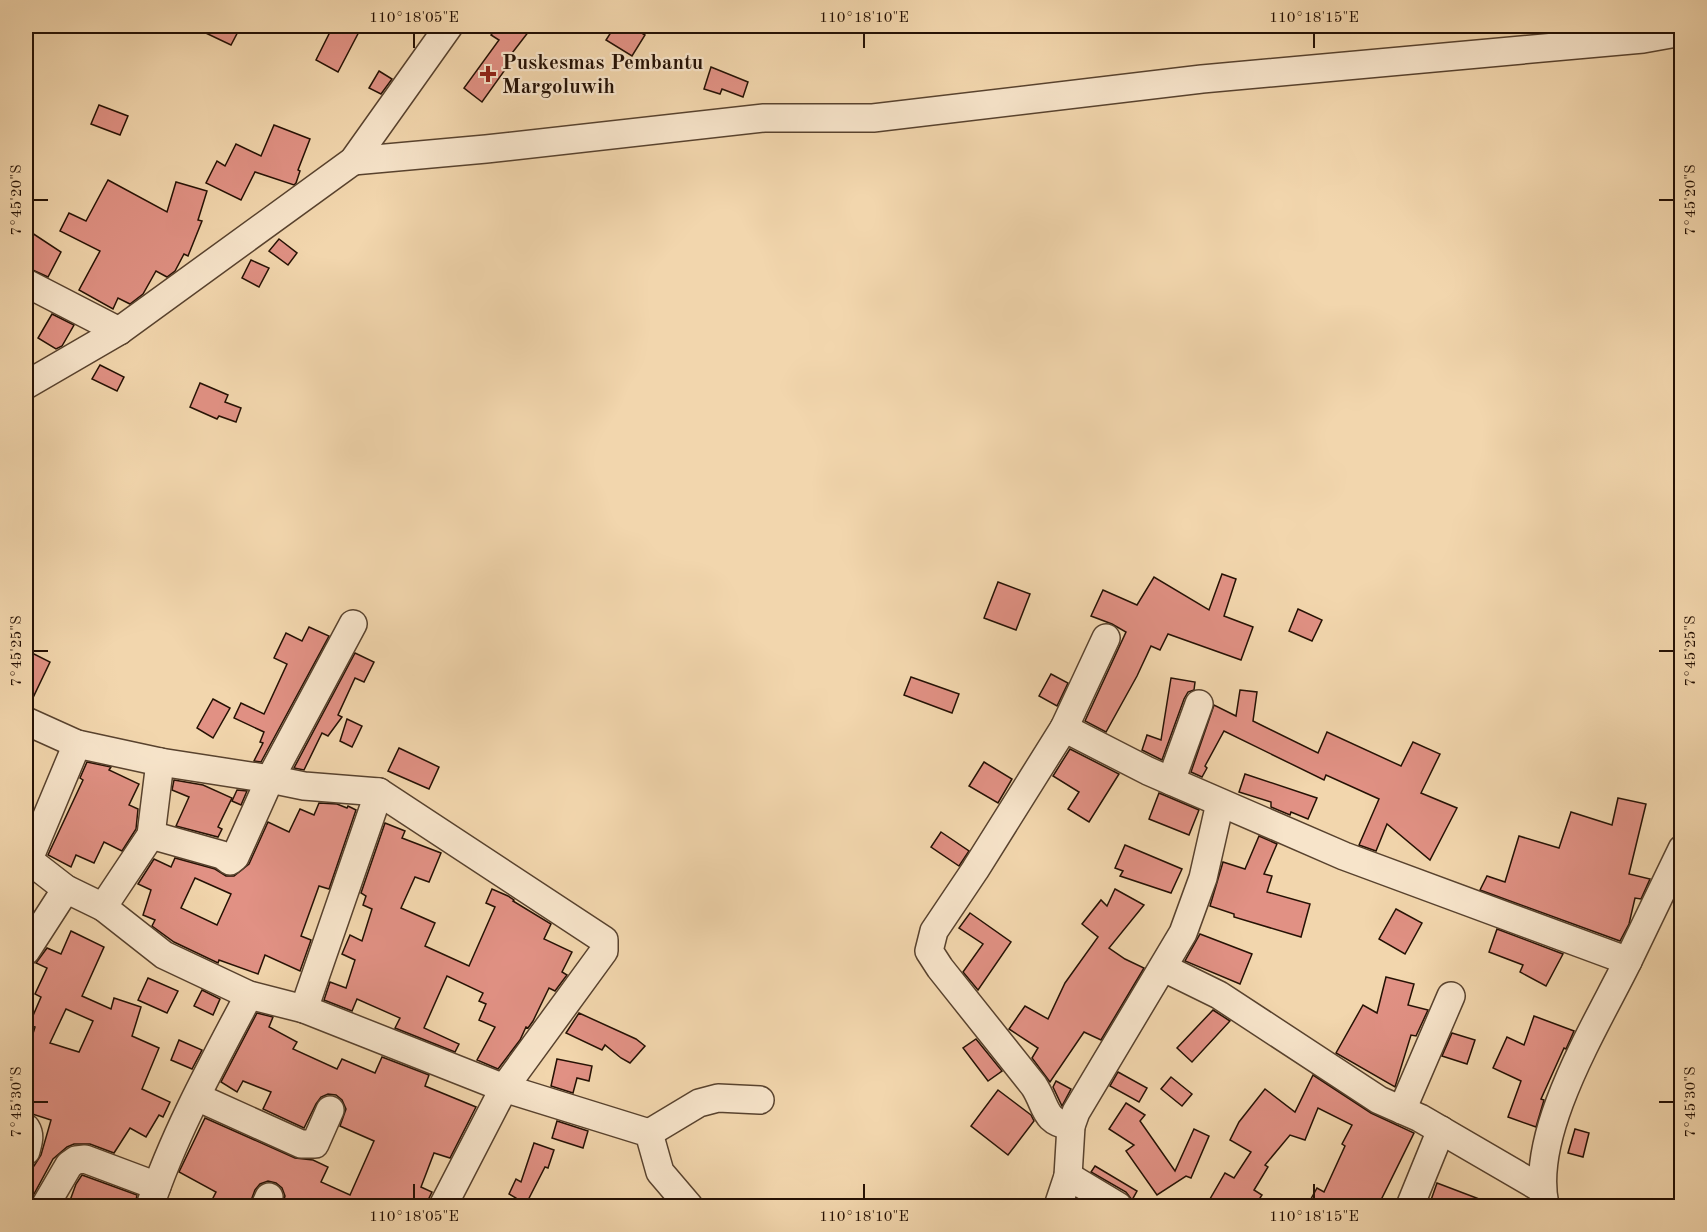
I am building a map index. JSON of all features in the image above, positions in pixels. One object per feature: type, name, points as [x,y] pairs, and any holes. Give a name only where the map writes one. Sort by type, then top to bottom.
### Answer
[{"type":"street","points":[[26,386],[119,331],[353,161],[449,26]]},
{"type":"street","points":[[353,161],[486,149],[764,118],[873,118],[1202,80],[1643,39],[1682,32]]},
{"type":"street","points":[[26,283],[119,331]]},
{"type":"street","points":[[151,835],[222,855],[230,861],[235,857],[270,779],[353,624]]},
{"type":"street","points":[[1071,1126],[1060,1124],[1048,1116],[1042,1098],[1034,1086],[929,951],[934,931],[1064,728],[1106,638]]},
{"type":"street","points":[[1171,781],[1199,704]]},
{"type":"street","points":[[26,721],[78,744],[160,762],[303,786],[379,792],[604,940],[604,951],[504,1088],[443,1206]]},
{"type":"street","points":[[1064,728],[1220,804],[1344,856],[1628,961]]},
{"type":"street","points":[[78,744],[27,859],[66,889],[103,907],[164,956],[249,995],[304,1009],[504,1088],[649,1133],[699,1104],[718,1098],[760,1100]]},
{"type":"street","points":[[103,907],[151,835],[160,762]]},
{"type":"street","points":[[304,1009],[379,792]]},
{"type":"street","points":[[1058,1206],[1068,1176],[1071,1126],[1085,1094],[1164,968],[1191,914],[1206,866],[1220,804]]},
{"type":"street","points":[[1164,968],[1219,995],[1358,1087],[1379,1100],[1441,1130],[1544,1198],[1548,1143],[1567,1080],[1682,849]]},
{"type":"street","points":[[26,951],[66,889]]},
{"type":"street","points":[[45,1206],[69,1165],[76,1160],[85,1159],[154,1196],[197,1097],[249,995]]},
{"type":"street","points":[[1402,1110],[1450,996]]},
{"type":"street","points":[[197,1097],[307,1145],[315,1144],[330,1110]]},
{"type":"street","points":[[26,1128],[29,1132],[26,1151]]},
{"type":"street","points":[[1410,1206],[1441,1130]]},
{"type":"street","points":[[649,1133],[660,1172],[689,1206]]},
{"type":"street","points":[[1068,1176],[1118,1206]]},
{"type":"building","points":[[191,26],[241,26],[231,45]]},
{"type":"building","points":[[333,26],[362,26],[338,72],[316,60]]},
{"type":"building","name":"Puskesmas Pembantu Margoluwih","points":[[498,26],[533,26],[509,57],[512,60],[482,102],[464,88],[499,40],[491,35]]},
{"type":"building","points":[[615,26],[630,26],[645,35],[632,56],[606,40]]},
{"type":"building","points":[[711,67],[748,82],[743,97],[722,89],[720,94],[704,89]]},
{"type":"building","points":[[379,71],[392,79],[381,94],[369,88]]},
{"type":"building","points":[[99,105],[128,116],[120,135],[91,124]]},
{"type":"building","points":[[274,125],[310,139],[294,185],[255,172],[241,200],[206,183],[217,161],[225,166],[236,144],[261,156]]},
{"type":"building","points":[[108,180],[167,212],[176,182],[207,191],[198,220],[202,221],[188,256],[184,254],[175,271],[167,277],[156,271],[143,294],[130,304],[118,298],[113,309],[79,290],[100,251],[60,231],[69,213],[86,221]]},
{"type":"building","points":[[26,229],[61,252],[48,277],[26,267]]},
{"type":"building","points":[[279,239],[297,253],[288,265],[269,251]]},
{"type":"building","points":[[251,260],[269,268],[259,287],[242,278]]},
{"type":"building","points":[[52,314],[74,325],[62,346],[56,349],[38,338]]},
{"type":"building","points":[[100,365],[124,377],[117,391],[92,379]]},
{"type":"building","points":[[200,383],[228,395],[225,402],[241,408],[236,422],[219,416],[217,419],[190,407]]},
{"type":"building","points":[[1222,574],[1236,579],[1224,616],[1253,627],[1241,660],[1168,634],[1160,650],[1151,646],[1106,732],[1085,721],[1126,632],[1091,616],[1103,590],[1137,605],[1154,577],[1209,610]]},
{"type":"building","points":[[998,582],[1030,594],[1016,630],[984,618]]},
{"type":"building","points":[[1298,609],[1322,620],[1312,641],[1289,631]]},
{"type":"building","points":[[309,627],[329,636],[261,762],[254,761],[263,743],[260,742],[264,732],[234,718],[241,703],[264,714],[287,664],[274,658],[286,633],[302,641]]},
{"type":"building","points":[[26,650],[50,662],[29,706],[26,705]]},
{"type":"building","points":[[355,653],[374,662],[364,682],[355,678],[338,715],[342,717],[328,736],[322,733],[304,770],[294,768]]},
{"type":"building","points":[[1051,674],[1068,683],[1057,706],[1039,696]]},
{"type":"building","points":[[911,677],[959,694],[952,713],[904,695]]},
{"type":"building","points":[[1171,678],[1195,682],[1194,690],[1188,692],[1184,699],[1162,760],[1142,750],[1147,735],[1161,740]]},
{"type":"building","points":[[1240,690],[1257,692],[1253,721],[1318,753],[1327,732],[1401,766],[1413,742],[1440,754],[1421,793],[1457,808],[1430,860],[1387,824],[1376,851],[1359,845],[1379,799],[1326,775],[1324,780],[1224,731],[1205,766],[1207,768],[1202,777],[1191,772],[1214,705],[1236,716]]},
{"type":"building","points":[[213,699],[230,708],[213,738],[197,728]]},
{"type":"building","points":[[347,719],[362,726],[352,747],[340,741]]},
{"type":"building","points":[[399,748],[439,767],[429,789],[388,771]]},
{"type":"building","points":[[1070,749],[1119,774],[1089,822],[1068,809],[1079,792],[1053,776]]},
{"type":"building","points":[[87,762],[111,767],[109,770],[139,784],[129,805],[138,809],[136,829],[122,851],[104,842],[94,863],[76,855],[71,867],[48,855],[83,780],[80,778]]},
{"type":"building","points":[[984,762],[1012,779],[998,803],[969,786]]},
{"type":"building","points":[[1245,774],[1317,798],[1308,819],[1291,812],[1290,815],[1271,807],[1271,802],[1239,792]]},
{"type":"building","points":[[174,780],[203,785],[232,798],[218,827],[222,829],[218,837],[176,826],[189,797],[172,790]]},
{"type":"building","points":[[237,790],[247,791],[241,805],[232,801]]},
{"type":"building","points":[[1159,793],[1199,810],[1189,835],[1149,819]]},
{"type":"building","points":[[1618,798],[1646,804],[1629,874],[1650,879],[1641,899],[1635,898],[1629,924],[1620,941],[1480,890],[1487,876],[1505,882],[1519,836],[1559,848],[1571,812],[1612,825]]},
{"type":"building","points":[[319,803],[337,804],[347,808],[348,806],[356,810],[329,889],[319,886],[301,936],[311,940],[300,971],[265,955],[258,974],[219,960],[218,963],[174,942],[152,926],[155,920],[143,915],[151,890],[138,884],[154,859],[171,867],[175,858],[215,869],[226,876],[234,876],[249,864],[268,822],[289,832],[300,809],[314,815]],"holes":[[[195,878],[231,894],[217,925],[181,908]]]},
{"type":"building","points":[[385,823],[405,831],[402,838],[441,853],[429,882],[415,877],[401,908],[435,923],[425,946],[469,966],[495,907],[486,903],[492,889],[508,896],[551,924],[544,939],[572,952],[562,972],[567,975],[555,991],[549,988],[533,1021],[528,1028],[526,1027],[520,1040],[498,1069],[477,1060],[495,1027],[479,1020],[486,1004],[479,1001],[483,993],[447,976],[424,1028],[459,1044],[455,1052],[395,1028],[400,1018],[357,999],[352,1011],[324,1000],[330,982],[346,988],[355,960],[342,954],[350,935],[362,941],[372,909],[363,905],[366,896],[361,893]]},
{"type":"building","points":[[941,832],[969,851],[959,866],[931,847]]},
{"type":"building","points":[[1259,836],[1277,844],[1264,874],[1272,876],[1267,892],[1310,904],[1301,937],[1234,917],[1234,914],[1210,906],[1223,862],[1245,869]]},
{"type":"building","points":[[1125,845],[1182,869],[1171,893],[1120,876],[1123,871],[1115,868]]},
{"type":"building","points":[[1115,889],[1144,905],[1109,948],[1144,968],[1101,1040],[1084,1032],[1050,1082],[1032,1058],[1038,1048],[1009,1029],[1025,1006],[1048,1019],[1065,983],[1098,937],[1082,924],[1101,900],[1107,906]]},
{"type":"building","points":[[1396,909],[1422,923],[1405,954],[1379,939]]},
{"type":"building","points":[[970,913],[1011,942],[978,990],[963,972],[983,944],[959,928]]},
{"type":"building","points":[[1497,929],[1563,954],[1546,986],[1520,972],[1523,965],[1489,952]]},
{"type":"building","points":[[71,931],[104,947],[82,996],[111,1009],[114,998],[141,1007],[132,1036],[159,1048],[142,1089],[170,1102],[163,1117],[159,1115],[146,1137],[130,1128],[114,1153],[90,1144],[74,1144],[67,1147],[53,1159],[34,1194],[26,1190],[26,1174],[29,1166],[34,1166],[41,1155],[51,1120],[26,1112],[26,1057],[35,1027],[29,1025],[41,997],[35,994],[47,968],[36,963],[47,948],[61,954]],"holes":[[[66,1009],[93,1021],[79,1052],[50,1043]]]},
{"type":"building","points":[[1200,934],[1252,954],[1240,984],[1185,961]]},
{"type":"building","points":[[1386,977],[1414,984],[1408,1005],[1428,1010],[1416,1036],[1411,1035],[1395,1087],[1336,1053],[1363,1005],[1377,1013]]},
{"type":"building","points":[[148,978],[178,991],[167,1013],[138,1000]]},
{"type":"building","points":[[202,990],[220,999],[213,1015],[194,1006]]},
{"type":"building","points":[[1213,1010],[1230,1021],[1192,1062],[1177,1048]]},
{"type":"building","points":[[257,1013],[273,1017],[269,1027],[297,1042],[293,1049],[337,1069],[342,1059],[375,1073],[382,1057],[429,1075],[425,1086],[476,1107],[450,1158],[434,1153],[421,1187],[432,1192],[425,1206],[282,1206],[285,1196],[282,1188],[268,1181],[260,1184],[255,1190],[249,1206],[209,1206],[216,1192],[179,1172],[205,1118],[295,1158],[313,1160],[328,1167],[321,1182],[350,1195],[374,1141],[340,1126],[346,1109],[342,1100],[336,1095],[328,1094],[321,1097],[304,1128],[263,1109],[271,1092],[243,1081],[237,1092],[221,1082]]},
{"type":"building","points":[[579,1013],[636,1039],[645,1046],[630,1063],[605,1045],[602,1050],[566,1033]]},
{"type":"building","points":[[1534,1016],[1574,1031],[1541,1099],[1544,1100],[1536,1127],[1508,1117],[1521,1081],[1493,1068],[1507,1037],[1524,1045]]},
{"type":"building","points":[[1452,1033],[1475,1040],[1467,1064],[1442,1056]]},
{"type":"building","points":[[976,1039],[1002,1071],[988,1081],[963,1048]]},
{"type":"building","points":[[179,1040],[202,1050],[192,1069],[171,1060]]},
{"type":"building","points":[[557,1059],[592,1066],[589,1081],[577,1078],[573,1093],[551,1086]]},
{"type":"building","points":[[1118,1072],[1147,1088],[1139,1102],[1110,1086]]},
{"type":"building","points":[[1313,1075],[1371,1113],[1414,1133],[1378,1206],[1307,1206],[1317,1188],[1324,1192],[1345,1146],[1342,1144],[1352,1125],[1318,1108],[1305,1140],[1290,1135],[1265,1165],[1268,1167],[1254,1190],[1262,1195],[1255,1206],[1222,1206],[1210,1199],[1225,1173],[1234,1178],[1251,1152],[1230,1140],[1239,1122],[1265,1089],[1295,1112]]},
{"type":"building","points":[[1171,1077],[1192,1094],[1182,1106],[1161,1089]]},
{"type":"building","points":[[1056,1081],[1071,1089],[1062,1106],[1053,1087]]},
{"type":"building","points":[[998,1090],[1031,1115],[1034,1121],[1008,1155],[971,1126]]},
{"type":"building","points":[[1126,1103],[1145,1115],[1140,1121],[1175,1171],[1194,1129],[1209,1136],[1191,1178],[1186,1176],[1157,1195],[1126,1151],[1134,1145],[1109,1129]]},
{"type":"building","points":[[557,1121],[588,1131],[583,1148],[552,1138]]},
{"type":"building","points":[[1575,1129],[1589,1133],[1583,1157],[1568,1153]]},
{"type":"building","points":[[534,1143],[554,1150],[548,1168],[545,1167],[525,1206],[513,1206],[516,1198],[509,1194],[516,1179],[521,1182]]},
{"type":"building","points":[[1095,1166],[1137,1191],[1132,1200],[1126,1192],[1091,1172]]},
{"type":"building","points":[[82,1175],[137,1195],[135,1206],[119,1206],[108,1202],[106,1206],[68,1206]]},
{"type":"building","points":[[1437,1183],[1495,1206],[1450,1206],[1431,1200]]},
{"type":"place","name":"Puskesmas Pembantu Margoluwih","points":[[488,74]]}]
